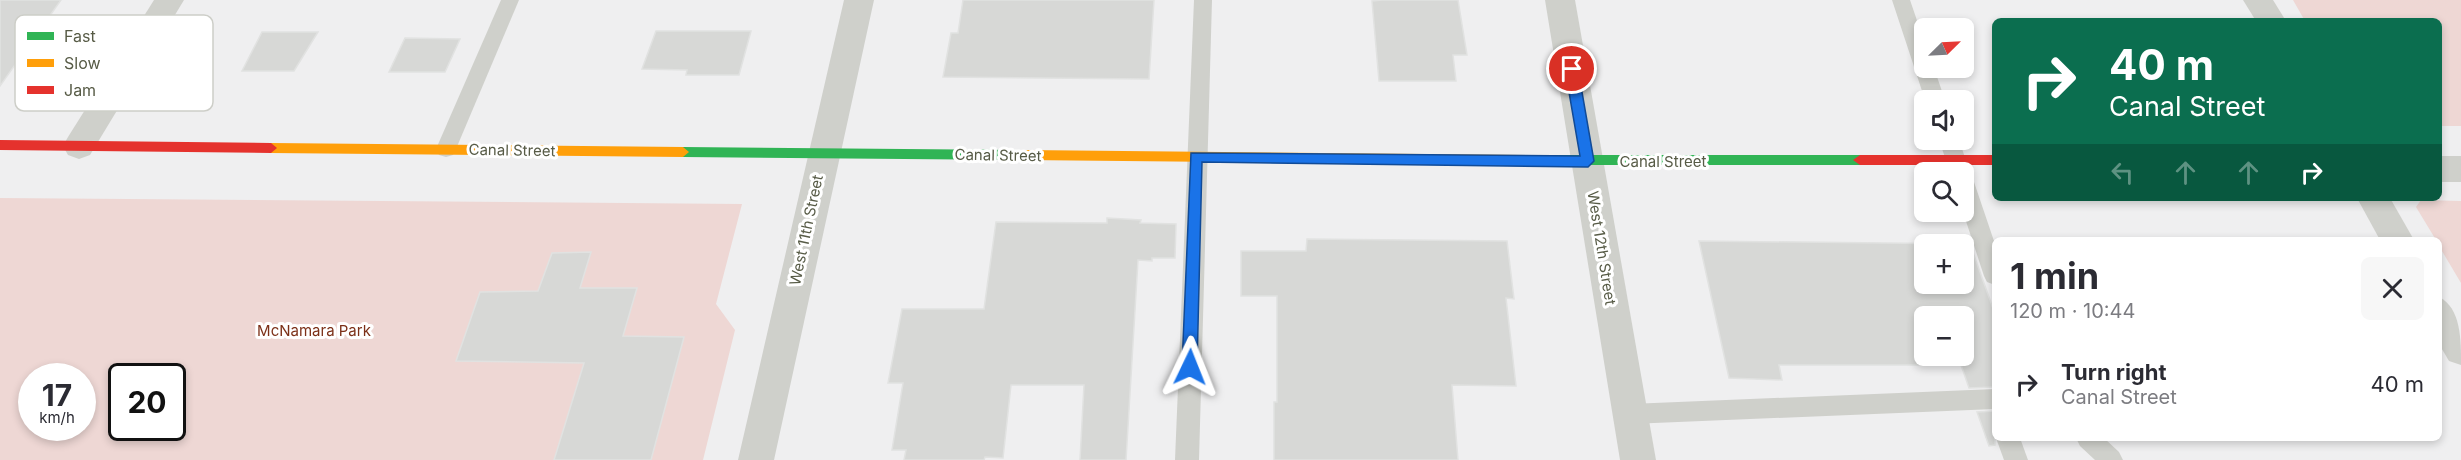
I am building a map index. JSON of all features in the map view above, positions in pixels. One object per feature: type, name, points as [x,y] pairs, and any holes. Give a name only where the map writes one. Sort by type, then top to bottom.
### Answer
[{"type":"street","points":[[160,15],[169,0]]},
{"type":"street","name":"West 11th Street","points":[[756,460],[859,0]]},
{"type":"street","name":"West 12th Street","points":[[1560,0],[1638,460]]},
{"type":"street","points":[[2258,0],[2269,18]]},
{"type":"street","points":[[79,146],[101,111]]},
{"type":"street","name":"Canal Street","points":[[0,145],[1588,161],[1955,157],[1992,160]]},
{"type":"street","points":[[2442,169],[2461,169]]},
{"type":"street","points":[[2375,201],[2395,237]]},
{"type":"street","points":[[2442,317],[2461,350]]},
{"type":"lane","points":[[446,149],[510,0]]},
{"type":"lane","points":[[1187,460],[1203,0]]},
{"type":"lane","points":[[1901,0],[1932,90]]},
{"type":"lane","points":[[1974,212],[1992,267]]},
{"type":"lane","points":[[1630,414],[1964,400],[1992,401]]},
{"type":"lane","points":[[2009,441],[2016,460]]},
{"type":"lane","points":[[2091,441],[2111,460]]},
{"type":"green space","points":[[2293,0],[2461,0],[2461,126],[2442,126],[2442,18],[2303,18]]},
{"type":"green space","name":"McNamara Park","points":[[0,198],[742,204],[716,304],[735,330],[703,460],[0,460]]},
{"type":"green space","points":[[2420,201],[2461,201],[2461,283],[2442,251],[2442,237],[2434,237],[2416,207]]},
{"type":"building","points":[[0,0],[61,0],[50,15],[15,15],[15,65],[0,86]]},
{"type":"building","points":[[963,0],[1154,0],[1149,79],[943,77],[951,33],[958,33]]},
{"type":"building","points":[[1458,0],[1467,55],[1453,55],[1456,81],[1379,81],[1372,1]]},
{"type":"building","points":[[656,31],[751,31],[739,75],[686,75],[687,70],[642,69]]},
{"type":"building","points":[[262,32],[318,32],[294,71],[242,71]]},
{"type":"building","points":[[405,38],[460,39],[445,72],[389,72]]},
{"type":"building","points":[[1107,218],[1141,220],[1140,223],[1176,224],[1175,258],[1138,260],[1126,460],[1080,460],[1084,385],[1011,385],[1003,458],[904,460],[906,450],[892,450],[903,383],[888,383],[902,309],[984,309],[996,222],[1107,223]]},
{"type":"building","points":[[1307,239],[1507,241],[1514,299],[1506,298],[1516,386],[1452,385],[1458,460],[1274,460],[1274,402],[1277,402],[1277,296],[1241,296],[1241,251],[1306,251]]},
{"type":"building","points":[[1699,241],[1914,243],[1914,294],[1974,294],[1974,255],[1992,306],[1992,387],[1969,388],[1961,366],[1974,366],[1974,306],[1914,306],[1914,365],[1779,365],[1782,380],[1729,378]]},
{"type":"building","points":[[591,252],[580,288],[637,288],[623,336],[684,337],[651,460],[554,460],[584,363],[456,361],[480,292],[538,291],[552,253]]},
{"type":"building","points":[[1992,411],[1992,441],[1995,441],[1995,445],[1989,446],[1977,412]]},
{"type":"traffic: fast","points":[[683,152],[1024,155]]},
{"type":"traffic: fast","points":[[1530,160],[1860,160]]},
{"type":"traffic: slow","points":[[271,148],[683,152]]},
{"type":"traffic: slow","points":[[1024,155],[1530,160]]},
{"type":"traffic: jam","points":[[0,145],[271,148]]},
{"type":"traffic: jam","points":[[1860,160],[1992,160]]},
{"type":"route","points":[[1190,367],[1196,157],[1588,161],[1572,69]]}]
